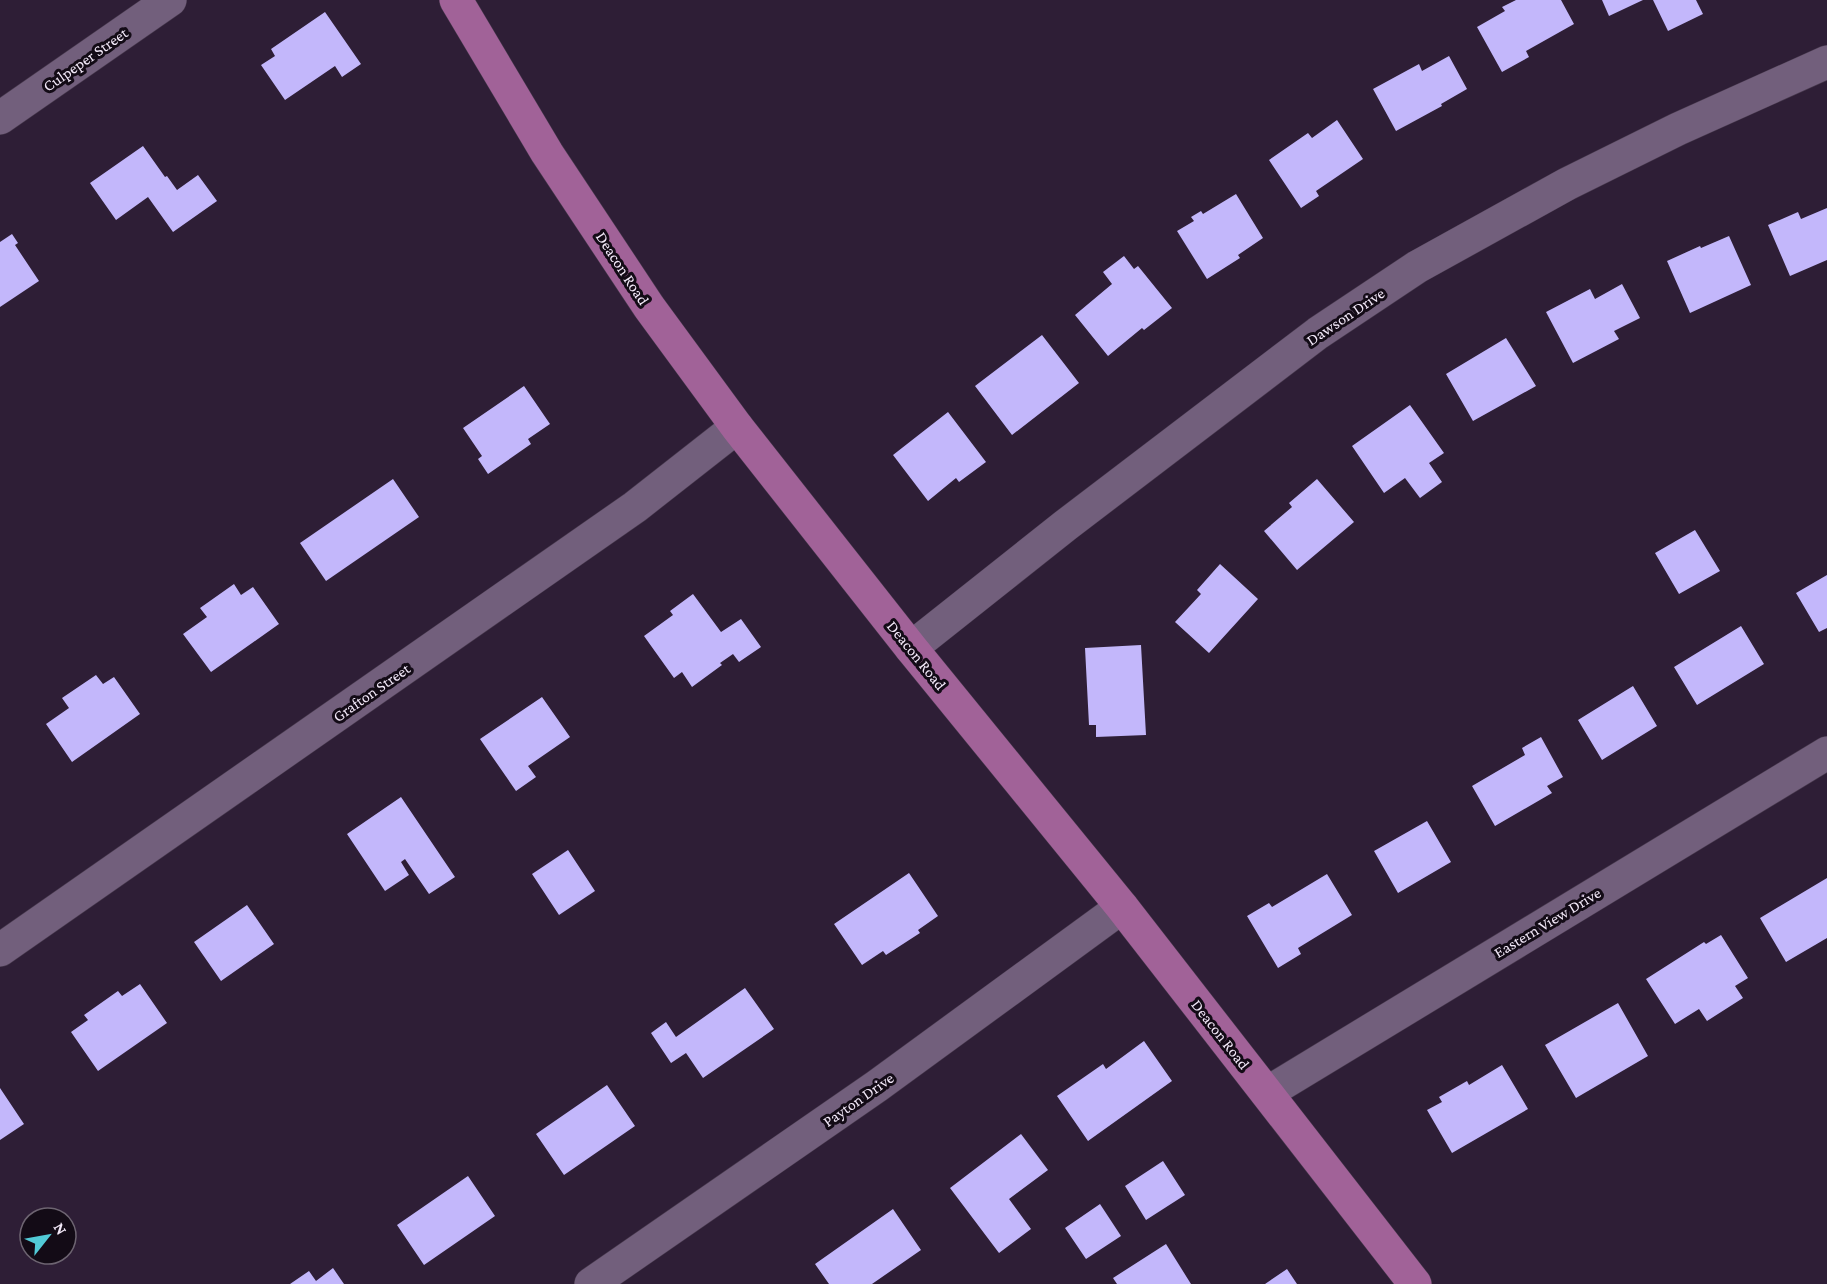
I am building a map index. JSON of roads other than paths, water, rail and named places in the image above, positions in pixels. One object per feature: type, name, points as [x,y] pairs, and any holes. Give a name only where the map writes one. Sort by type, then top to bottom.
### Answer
[{"type":"main road","name":"Deacon Road","points":[[456,0],[547,153],[649,308],[737,427],[911,648],[1122,908],[1414,1284]]},
{"type":"street","name":"Culpeper Street","points":[[0,118],[170,0]]},
{"type":"street","name":"Dawson Drive","points":[[911,648],[1066,525],[1308,340],[1417,267],[1567,184],[1678,129],[1827,62]]},
{"type":"street","name":"Grafton Street","points":[[0,950],[635,507],[737,427]]},
{"type":"street","name":"Eastern View Drive","points":[[1267,1093],[1827,753]]},
{"type":"street","name":"Payton Drive","points":[[591,1284],[877,1086],[1122,908]]}]
